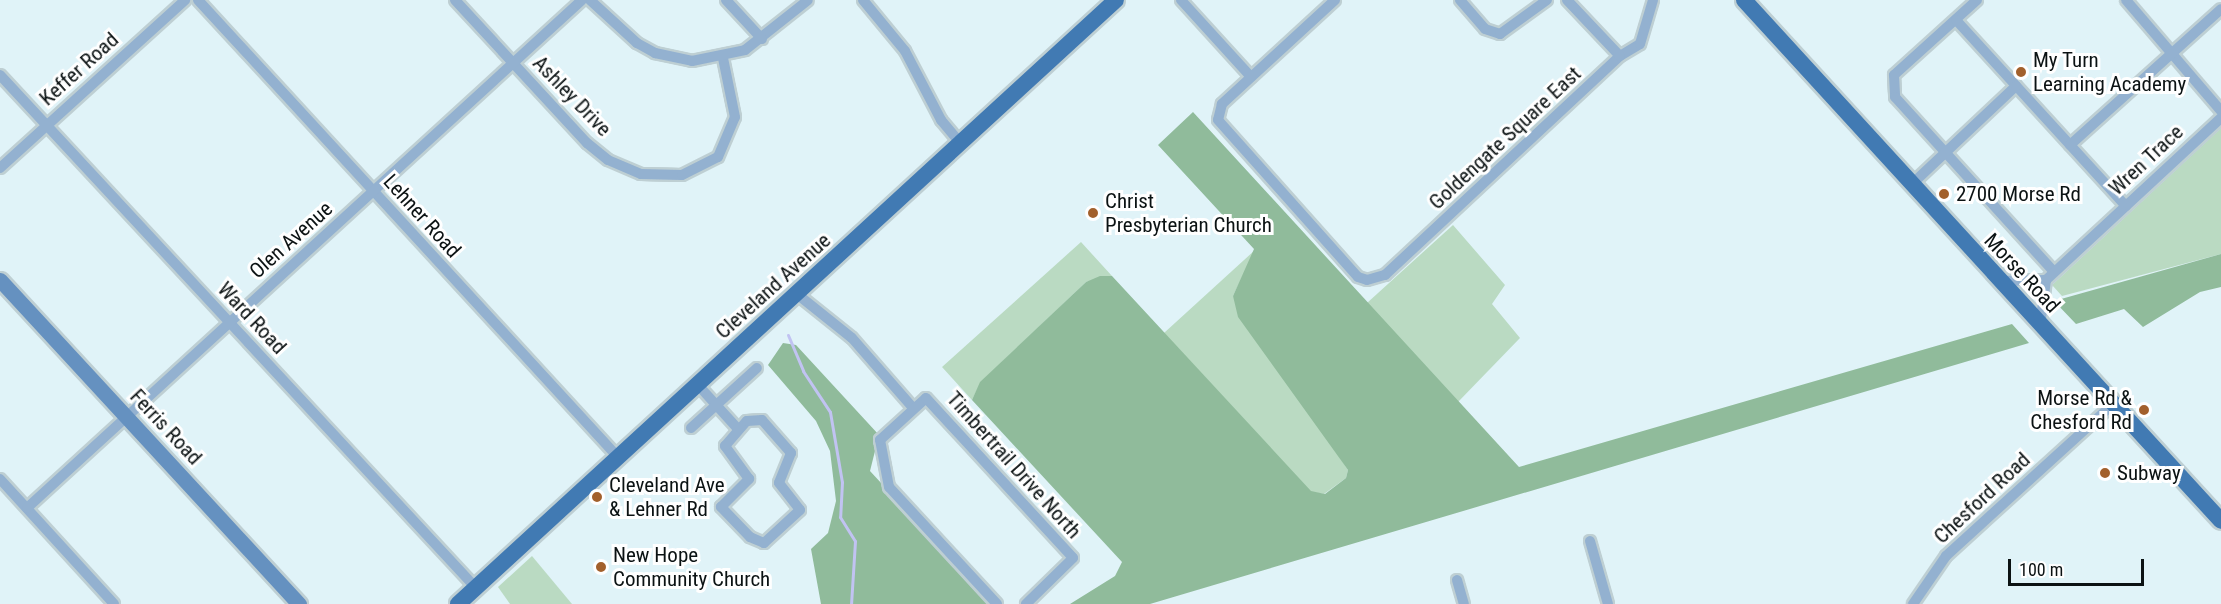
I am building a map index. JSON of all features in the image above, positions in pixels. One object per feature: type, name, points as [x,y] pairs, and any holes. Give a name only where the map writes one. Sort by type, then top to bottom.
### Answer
[{"type":"main road","name":"Cleveland Avenue","points":[[458,604],[1116,0]]},
{"type":"main road","name":"Morse Road","points":[[1744,0],[1998,281],[2221,521]]},
{"type":"main road","name":"Ferris Road","points":[[0,280],[299,604]]},
{"type":"street","name":"Keffer Road","points":[[0,168],[185,0]]},
{"type":"street","name":"Lehner Road","points":[[198,0],[618,457]]},
{"type":"street","name":"Ashley Drive","points":[[456,0],[608,160],[641,174],[682,175],[718,157],[730,138],[735,117],[723,58]]},
{"type":"street","name":"Olen Avenue","points":[[27,508],[582,0]]},
{"type":"street","points":[[590,0],[655,53],[692,61],[723,58],[762,39],[808,0]]},
{"type":"street","points":[[726,0],[762,39]]},
{"type":"street","points":[[864,0],[905,51],[941,120],[961,144]]},
{"type":"street","points":[[1181,0],[1251,77],[1335,0]]},
{"type":"street","points":[[1460,0],[1485,29],[1500,34],[1546,0]]},
{"type":"street","points":[[1567,0],[1620,56]]},
{"type":"street","points":[[1977,0],[1894,75],[1895,97],[2054,272]]},
{"type":"street","points":[[2126,0],[2221,111]]},
{"type":"street","name":"Goldengate Square East","points":[[1251,77],[1222,104],[1218,120],[1222,128],[1358,277],[1385,275],[1620,56],[1640,44],[1650,4]]},
{"type":"street","points":[[2070,145],[2221,9]]},
{"type":"street","points":[[1956,20],[2126,206]]},
{"type":"street","name":"Ward Road","points":[[0,75],[476,588]]},
{"type":"street","points":[[1912,184],[2016,86]]},
{"type":"street","name":"Wren Trace","points":[[2046,280],[2221,118]]},
{"type":"street","points":[[1998,281],[2046,280],[2040,326]]},
{"type":"street","name":"Timbertrail Drive North","points":[[797,294],[830,316],[913,408],[926,398],[1073,558],[1026,604]]},
{"type":"street","points":[[691,428],[757,368]]},
{"type":"street","points":[[698,385],[738,429]]},
{"type":"street","name":"Chesford Road","points":[[1913,604],[1946,556],[2113,404]]},
{"type":"street","points":[[913,408],[880,440],[889,486],[997,604]]},
{"type":"street","points":[[762,420],[791,453],[779,483],[800,510],[764,543],[750,537],[721,507],[749,479],[726,453],[738,429],[747,421],[762,420]]},
{"type":"street","points":[[0,479],[114,604]]},
{"type":"street","points":[[1590,541],[1608,604]]},
{"type":"street","points":[[1457,580],[1464,604]]},
{"type":"green space","points":[[1193,112],[1519,467],[2012,324],[2029,343],[1150,604],[1070,604],[1115,576],[1122,562],[972,400],[980,382],[1086,282],[1100,276],[1112,276],[1311,491],[1325,494],[1346,478],[1348,470],[1238,317],[1233,296],[1254,249],[1158,145]]},
{"type":"green space","points":[[2221,128],[2221,254],[2062,296],[2052,285]]},
{"type":"green space","points":[[1453,225],[1505,285],[1492,304],[1520,338],[1458,402],[1367,303]]},
{"type":"green space","points":[[1081,242],[1112,276],[1086,282],[981,382],[972,400],[942,367]]},
{"type":"green space","points":[[1255,250],[1233,296],[1348,470],[1346,478],[1324,494],[1311,492],[1164,333]]},
{"type":"green space","points":[[2221,254],[2221,287],[2200,292],[2143,327],[2124,309],[2076,324],[2054,301]]},
{"type":"green space","points":[[783,343],[796,345],[879,435],[870,471],[993,604],[821,604],[811,549],[828,533],[836,501],[830,451],[816,421],[768,365]]},
{"type":"green space","points":[[532,556],[572,604],[510,604],[498,587]]},
{"type":"waterway","points":[[788,335],[803,371],[830,412],[842,482],[840,517],[855,541],[851,604]]},
{"type":"place","name":"My Turn Learning Academy","points":[[2021,72]]},
{"type":"place","name":"2700 Morse Rd","points":[[1944,194]]},
{"type":"place","name":"Christ Presbyterian Church","points":[[1093,213]]},
{"type":"place","name":"Morse Rd & Chesford Rd","points":[[2144,410]]},
{"type":"place","name":"Subway","points":[[2105,473]]},
{"type":"place","name":"Cleveland Ave & Lehner Rd","points":[[597,497]]},
{"type":"place","name":"New Hope Community Church","points":[[601,567]]}]
